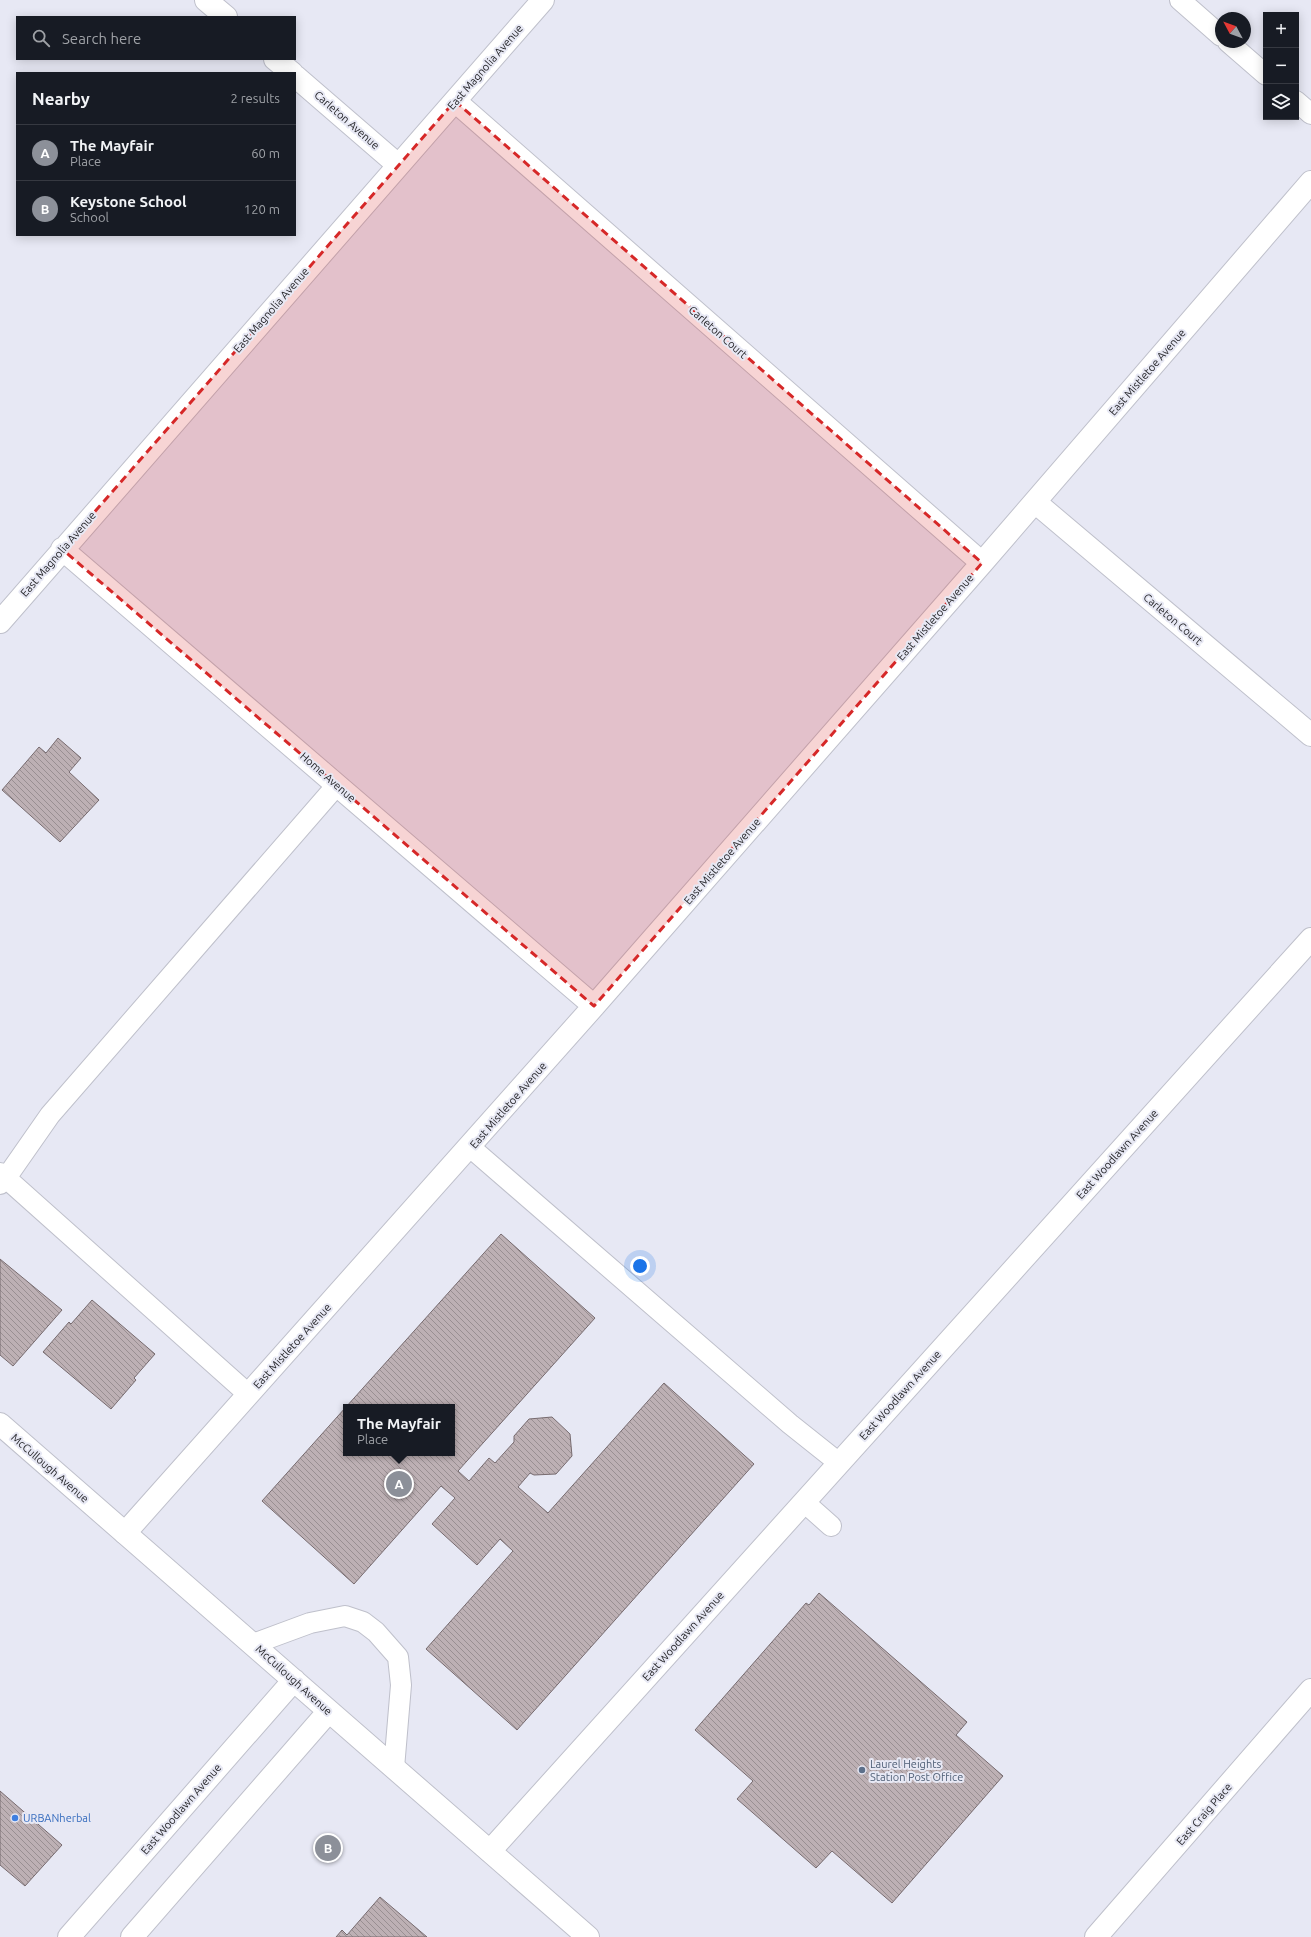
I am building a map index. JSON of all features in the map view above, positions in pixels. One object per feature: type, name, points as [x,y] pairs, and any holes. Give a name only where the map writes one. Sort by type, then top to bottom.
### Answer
[{"type":"street","points":[[206,0],[225,16]]},
{"type":"street","name":"East Magnolia Avenue","points":[[0,622],[398,164],[543,0]]},
{"type":"street","points":[[276,60],[291,72]]},
{"type":"street","name":"Carleton Avenue","points":[[296,77],[398,164]]},
{"type":"street","name":"Carleton Court","points":[[455,101],[982,563]]},
{"type":"street","name":"East Mistletoe Avenue","points":[[125,1533],[594,1006],[982,563],[1311,182]]},
{"type":"street","name":"Carleton Court","points":[[1035,502],[1311,735]]},
{"type":"street","name":"Home Avenue","points":[[62,549],[594,1006]]},
{"type":"street","name":"East Woodlawn Avenue","points":[[490,1851],[1311,939]]},
{"type":"street","name":"McCullough Avenue","points":[[0,1424],[588,1937]]},
{"type":"street","name":"East Woodlawn Avenue","points":[[69,1937],[294,1680]]},
{"type":"street","name":"East Craig Place","points":[[1096,1937],[1311,1690]]},
{"type":"street","points":[[132,1937],[329,1711]]},
{"type":"lane","points":[[1180,0],[1215,31]]},
{"type":"lane","points":[[1235,48],[1263,72]]},
{"type":"lane","points":[[1299,104],[1311,114]]},
{"type":"lane","points":[[248,1394],[2,1178],[50,1115],[337,785]]},
{"type":"lane","points":[[470,1147],[790,1424],[839,1463]]},
{"type":"lane","points":[[804,1502],[831,1526]]},
{"type":"lane","points":[[253,1644],[310,1623],[345,1616],[363,1622],[376,1632],[398,1657],[402,1685],[394,1768]]},
{"type":"highlighted area","points":[[455,101],[982,563],[594,1006],[62,549]]},
{"type":"building","points":[[58,738],[81,758],[69,772],[99,800],[60,842],[2,790],[39,747],[46,753]]},
{"type":"building","points":[[501,1234],[595,1318],[458,1471],[469,1481],[489,1458],[495,1463],[514,1442],[514,1436],[529,1419],[552,1417],[570,1434],[572,1456],[556,1474],[534,1475],[530,1473],[518,1487],[548,1513],[664,1383],[754,1464],[517,1730],[426,1649],[513,1551],[500,1539],[477,1565],[432,1524],[455,1498],[441,1486],[354,1584],[262,1501],[343,1410],[343,1456],[455,1456],[455,1404],[349,1404]]},
{"type":"building","points":[[0,1259],[62,1310],[13,1366],[0,1355]]},
{"type":"building","points":[[92,1300],[155,1354],[134,1378],[136,1380],[111,1409],[43,1352],[69,1322],[71,1324]]},
{"type":"building","points":[[819,1593],[967,1722],[956,1735],[1003,1776],[892,1903],[832,1851],[816,1868],[737,1799],[753,1781],[695,1730],[806,1603],[809,1605]]},
{"type":"building","name":"URBANherbal","points":[[0,1791],[62,1845],[25,1886],[0,1865]]},
{"type":"building","points":[[380,1897],[427,1937],[336,1937],[342,1930],[347,1935]]},
{"type":"place","name":"The Mayfair","points":[[399,1484]]},
{"type":"place","name":"Laurel Heights Station Post Office","points":[[862,1770]]},
{"type":"place","name":"URBANherbal","points":[[15,1818]]},
{"type":"place","name":"Keystone School","points":[[328,1848]]}]
